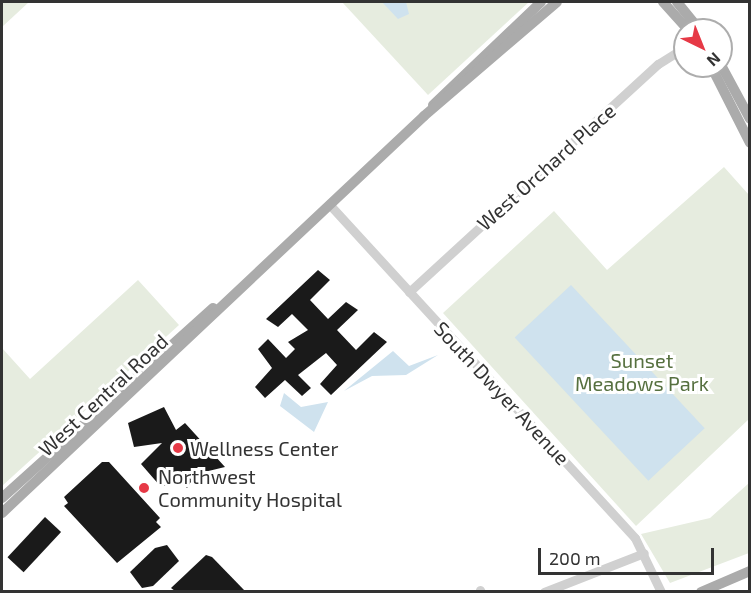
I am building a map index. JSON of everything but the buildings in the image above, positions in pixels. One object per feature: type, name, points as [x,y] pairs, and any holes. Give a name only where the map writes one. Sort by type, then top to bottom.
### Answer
[{"type":"main road","name":"West Central Road","points":[[2,513],[226,299],[424,116],[541,2]]},
{"type":"main road","name":"West Central Road","points":[[424,116],[557,2]]},
{"type":"main road","points":[[663,2],[677,18]]},
{"type":"main road","points":[[677,2],[690,18]]},
{"type":"main road","points":[[717,78],[750,143]]},
{"type":"main road","points":[[728,78],[750,119]]},
{"type":"main road","name":"West Central Road","points":[[2,498],[163,348],[226,299]]},
{"type":"main road","points":[[701,591],[750,571]]},
{"type":"street","name":"West Orchard Place","points":[[410,292],[658,64],[673,55]]},
{"type":"street","name":"South Dwyer Avenue","points":[[329,204],[644,553],[661,591]]},
{"type":"street","points":[[544,591],[644,553]]},
{"type":"green space","points":[[2,2],[29,2],[2,27]]},
{"type":"green space","points":[[342,2],[529,2],[428,95]]},
{"type":"green space","name":"Sunset Meadows Park","points":[[724,167],[749,195],[749,419],[636,526],[443,313],[554,211],[607,270]]},
{"type":"green space","points":[[138,280],[179,325],[2,486],[2,348],[30,379]]},
{"type":"green space","points":[[749,483],[749,553],[670,583],[641,534],[710,518]]},
{"type":"water","points":[[382,2],[406,2],[409,14],[398,19]]},
{"type":"water","points":[[571,285],[705,428],[648,481],[515,338]]},
{"type":"water","points":[[393,351],[409,366],[438,355],[406,375],[372,376],[344,391]]},
{"type":"water","points":[[284,393],[301,407],[328,402],[314,432],[280,406]]},
{"type":"place","name":"Wellness Center","points":[[178,448]]},
{"type":"place","name":"Northwest Community Hospital","points":[[144,488]]}]
